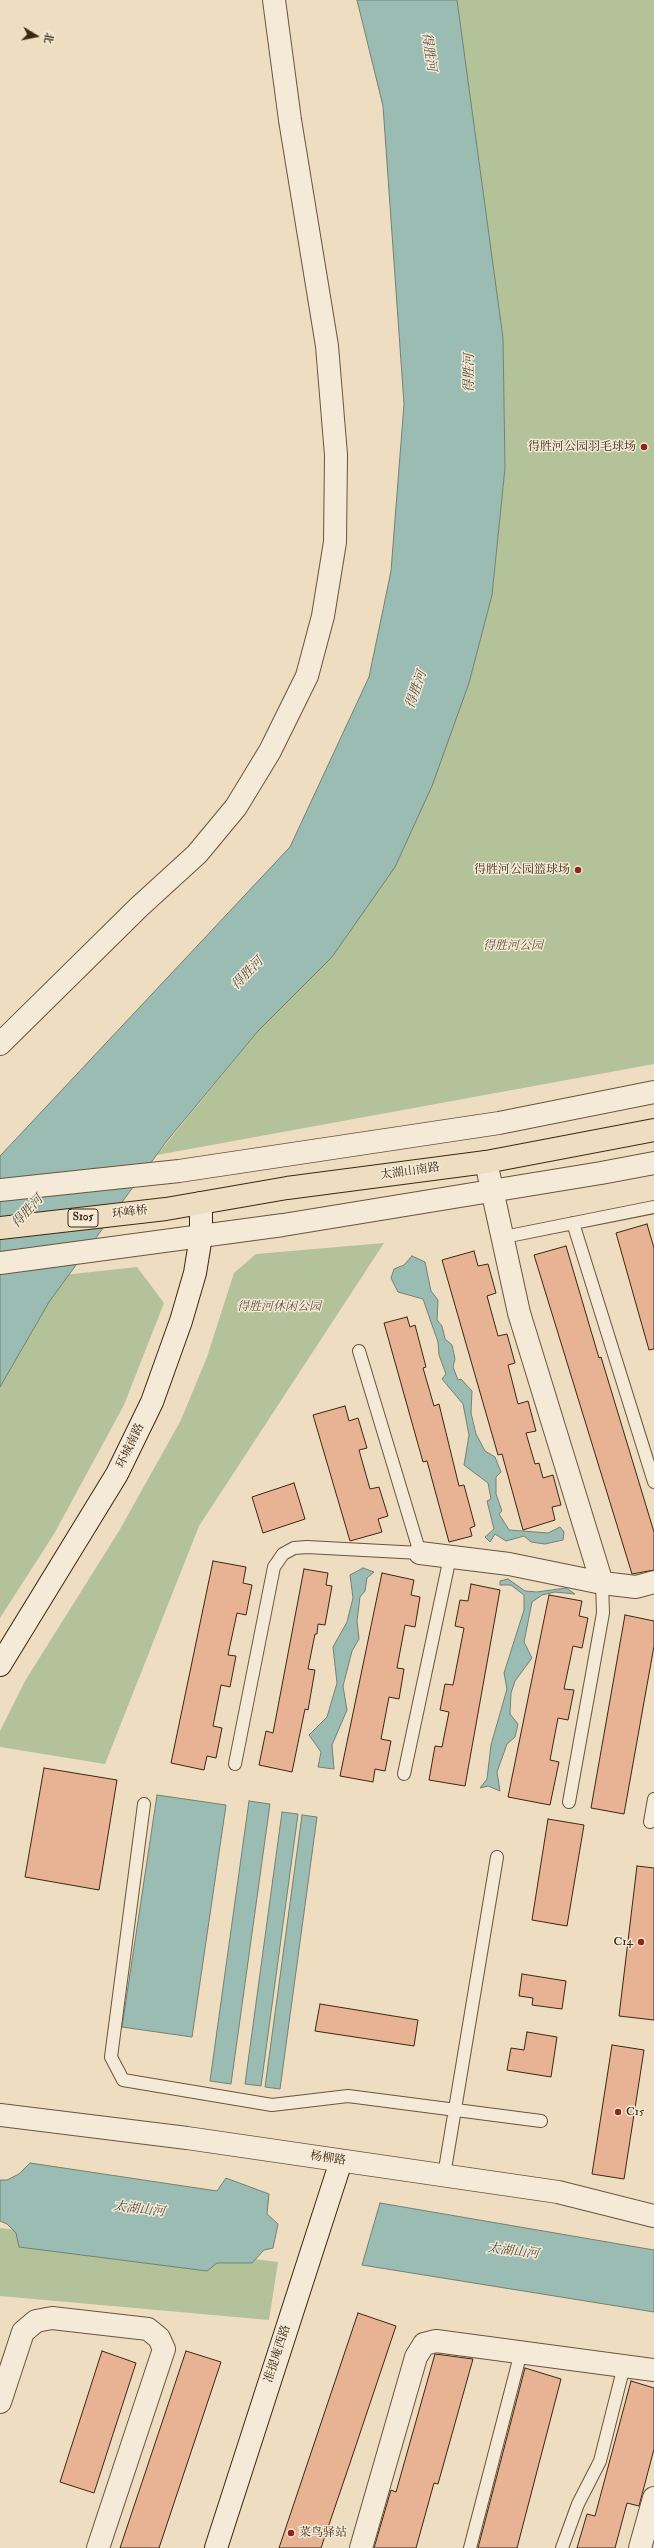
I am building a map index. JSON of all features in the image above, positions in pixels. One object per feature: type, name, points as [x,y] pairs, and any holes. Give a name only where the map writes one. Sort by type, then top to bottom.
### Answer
[{"type":"main road","name":"太湖山南路","points":[[166,1209],[287,1188],[486,1162],[654,1130]]},
{"type":"main road","name":"环峰桥","points":[[0,1228],[166,1209]]},
{"type":"street","points":[[0,1044],[139,907],[197,854],[236,807],[270,751],[307,676],[323,616],[335,542],[336,455],[327,346],[290,120],[274,0]]},
{"type":"street","points":[[0,1190],[179,1170],[499,1123],[654,1092]]},
{"type":"street","points":[[486,1162],[504,1237],[519,1313],[602,1583]]},
{"type":"street","points":[[0,1262],[118,1248],[493,1192],[654,1163]]},
{"type":"street","name":"环城南路","points":[[0,1665],[117,1474],[152,1402],[182,1321],[196,1274],[201,1236],[201,1203]]},
{"type":"street","points":[[420,1553],[509,1564],[602,1583],[636,1587],[654,1582]]},
{"type":"street","name":"杨柳路","points":[[0,2115],[187,2138],[558,2192],[654,2216]]},
{"type":"street","name":"准提庵西路","points":[[216,2548],[341,2161]]},
{"type":"street","points":[[0,2402],[22,2332],[36,2321],[52,2318],[148,2329],[159,2338],[164,2349],[98,2548]]},
{"type":"street","points":[[361,2548],[416,2356],[424,2344],[436,2340],[654,2370]]},
{"type":"street","points":[[640,2548],[654,2498]]},
{"type":"lane","points":[[504,1237],[654,1207]]},
{"type":"lane","points":[[573,1223],[654,1482]]},
{"type":"lane","points":[[235,1764],[274,1567],[283,1554],[294,1548],[307,1547],[420,1553],[359,1350]]},
{"type":"lane","points":[[404,1774],[450,1557]]},
{"type":"lane","points":[[569,1802],[603,1613],[602,1583]]},
{"type":"lane","points":[[650,1822],[654,1799]]},
{"type":"lane","points":[[144,1804],[111,2057],[123,2080],[272,2106],[348,2096],[541,2122]]},
{"type":"lane","points":[[444,2176],[497,1857]]},
{"type":"lane","points":[[470,2548],[521,2352]]},
{"type":"lane","points":[[562,2548],[578,2504],[600,2461],[624,2366]]},
{"type":"green space","name":"得胜河公园","points":[[457,0],[654,0],[654,1064],[157,1155],[258,1031],[332,957],[469,683],[492,595],[505,468],[503,338]]},
{"type":"green space","name":"得胜河休闲公园","points":[[384,1243],[199,1526],[105,1764],[0,1747],[0,1731],[25,1681],[119,1531],[181,1420],[207,1357],[234,1273],[256,1254]]},
{"type":"green space","points":[[137,1267],[164,1303],[124,1405],[54,1534],[0,1618],[0,1282]]},
{"type":"green space","points":[[0,2228],[278,2262],[269,2320],[0,2296]]},
{"type":"water","name":"得胜河","points":[[357,0],[457,0],[503,338],[505,468],[492,595],[469,683],[432,786],[395,867],[332,957],[258,1031],[166,1142],[49,1302],[0,1387],[0,1156],[290,847],[369,677],[391,571],[404,404],[383,106]]},
{"type":"water","points":[[412,1256],[425,1262],[431,1291],[438,1300],[437,1320],[442,1326],[445,1339],[452,1345],[455,1359],[453,1367],[458,1380],[461,1379],[472,1391],[471,1413],[476,1434],[485,1451],[495,1457],[501,1472],[496,1477],[496,1494],[502,1511],[499,1514],[509,1530],[548,1533],[560,1527],[564,1532],[563,1540],[545,1544],[531,1542],[524,1536],[506,1541],[495,1534],[490,1542],[485,1537],[494,1529],[487,1501],[491,1499],[488,1483],[464,1465],[469,1435],[463,1404],[442,1379],[446,1374],[439,1355],[438,1342],[423,1299],[398,1292],[391,1278],[394,1269],[404,1265]]},
{"type":"water","points":[[363,1568],[374,1572],[367,1578],[365,1591],[360,1597],[357,1621],[359,1639],[352,1651],[343,1686],[347,1710],[332,1745],[334,1769],[318,1767],[321,1752],[309,1735],[327,1717],[337,1683],[333,1647],[347,1622],[353,1598],[350,1575]]},
{"type":"water","points":[[508,1579],[525,1591],[537,1592],[566,1588],[575,1594],[555,1592],[542,1595],[532,1602],[524,1642],[532,1658],[515,1681],[511,1693],[510,1714],[518,1724],[515,1737],[507,1744],[497,1772],[500,1791],[488,1786],[480,1788],[487,1779],[491,1745],[507,1689],[504,1673],[524,1610],[524,1595],[511,1585],[500,1585],[500,1581]]},
{"type":"water","points":[[157,1795],[226,1805],[192,2037],[122,2027]]},
{"type":"water","points":[[249,1801],[270,1804],[231,2084],[210,2081]]},
{"type":"water","points":[[282,1812],[298,1814],[261,2086],[245,2084]]},
{"type":"water","points":[[302,1815],[317,1817],[280,2089],[265,2087]]},
{"type":"water","name":"太湖山河","points":[[30,2163],[217,2191],[226,2178],[269,2194],[267,2214],[278,2224],[273,2248],[264,2250],[252,2263],[217,2263],[207,2271],[19,2247],[16,2233],[7,2224],[0,2221],[0,2180],[7,2180],[19,2174]]},
{"type":"water","name":"太湖山河","points":[[380,2203],[654,2250],[654,2312],[362,2265]]},
{"type":"building","points":[[647,1224],[654,1248],[654,1349],[649,1350],[616,1233]]},
{"type":"building","points":[[566,1246],[599,1358],[601,1357],[654,1532],[654,1570],[632,1574],[534,1255]]},
{"type":"building","points":[[474,1251],[478,1266],[488,1264],[496,1293],[487,1296],[498,1336],[507,1334],[515,1363],[508,1365],[518,1404],[528,1401],[536,1431],[526,1433],[535,1464],[539,1463],[543,1478],[553,1475],[561,1505],[552,1507],[555,1520],[523,1530],[502,1454],[498,1455],[442,1260]]},
{"type":"building","points":[[407,1317],[410,1327],[415,1325],[426,1367],[423,1368],[434,1406],[439,1404],[459,1486],[464,1485],[475,1526],[470,1528],[472,1536],[449,1542],[427,1461],[423,1462],[384,1323]]},
{"type":"building","points":[[345,1406],[349,1421],[358,1418],[367,1448],[359,1450],[370,1489],[379,1487],[388,1516],[378,1519],[382,1532],[350,1541],[313,1415]]},
{"type":"building","points":[[294,1483],[305,1519],[263,1533],[252,1497]]},
{"type":"building","points":[[213,1561],[246,1567],[243,1583],[252,1585],[246,1615],[237,1613],[228,1655],[236,1656],[230,1687],[221,1685],[213,1726],[222,1728],[216,1758],[207,1756],[204,1770],[171,1763]]},
{"type":"building","points":[[304,1569],[328,1573],[326,1585],[332,1586],[325,1625],[318,1624],[317,1634],[315,1634],[308,1669],[315,1670],[308,1710],[305,1709],[292,1772],[259,1765],[266,1731],[273,1733]]},
{"type":"building","points":[[382,1573],[414,1580],[411,1595],[420,1597],[415,1627],[405,1625],[397,1668],[404,1669],[399,1699],[389,1697],[381,1739],[391,1741],[385,1771],[375,1769],[373,1782],[340,1776]]},
{"type":"building","points":[[471,1584],[500,1590],[465,1786],[429,1780],[435,1746],[442,1747],[449,1712],[440,1710],[445,1684],[453,1685],[464,1628],[455,1626],[460,1600],[468,1601]]},
{"type":"building","points":[[549,1595],[582,1601],[579,1616],[588,1618],[582,1648],[573,1646],[564,1689],[574,1690],[568,1720],[558,1718],[550,1760],[559,1762],[550,1805],[508,1797]]},
{"type":"building","points":[[625,1615],[654,1621],[654,1646],[624,1814],[591,1808]]},
{"type":"building","points":[[44,1768],[117,1780],[99,1890],[25,1877]]},
{"type":"building","points":[[548,1819],[584,1825],[567,1926],[532,1920]]},
{"type":"building","name":"C14","points":[[637,1866],[654,1868],[654,2020],[619,2016]]},
{"type":"building","points":[[522,1974],[566,1981],[562,2009],[532,2005],[533,1998],[519,1996]]},
{"type":"building","points":[[320,2004],[418,2020],[414,2046],[315,2031]]},
{"type":"building","points":[[527,2032],[557,2037],[551,2077],[507,2070],[511,2048],[524,2050]]},
{"type":"building","name":"C15","points":[[612,2045],[644,2050],[624,2179],[592,2174]]},
{"type":"building","points":[[358,2313],[396,2326],[350,2463],[321,2548],[279,2548]]},
{"type":"building","points":[[102,2351],[136,2363],[94,2493],[60,2482]]},
{"type":"building","points":[[186,2351],[221,2362],[159,2548],[120,2548]]},
{"type":"building","points":[[435,2354],[473,2359],[438,2484],[434,2483],[416,2548],[374,2548],[391,2490],[396,2492]]},
{"type":"building","points":[[525,2368],[561,2379],[517,2548],[478,2548]]},
{"type":"building","points":[[631,2381],[654,2388],[654,2449],[639,2506],[627,2503],[615,2548],[577,2548],[587,2514],[595,2516]]},
{"type":"place","name":"得胜河公园羽毛球场","points":[[644,447]]},
{"type":"place","name":"得胜河公园篮球场","points":[[578,870]]},
{"type":"place","name":"C14","points":[[641,1942]]},
{"type":"place","name":"C15","points":[[618,2112]]},
{"type":"place","name":"菜鸟驿站","points":[[291,2533]]}]
